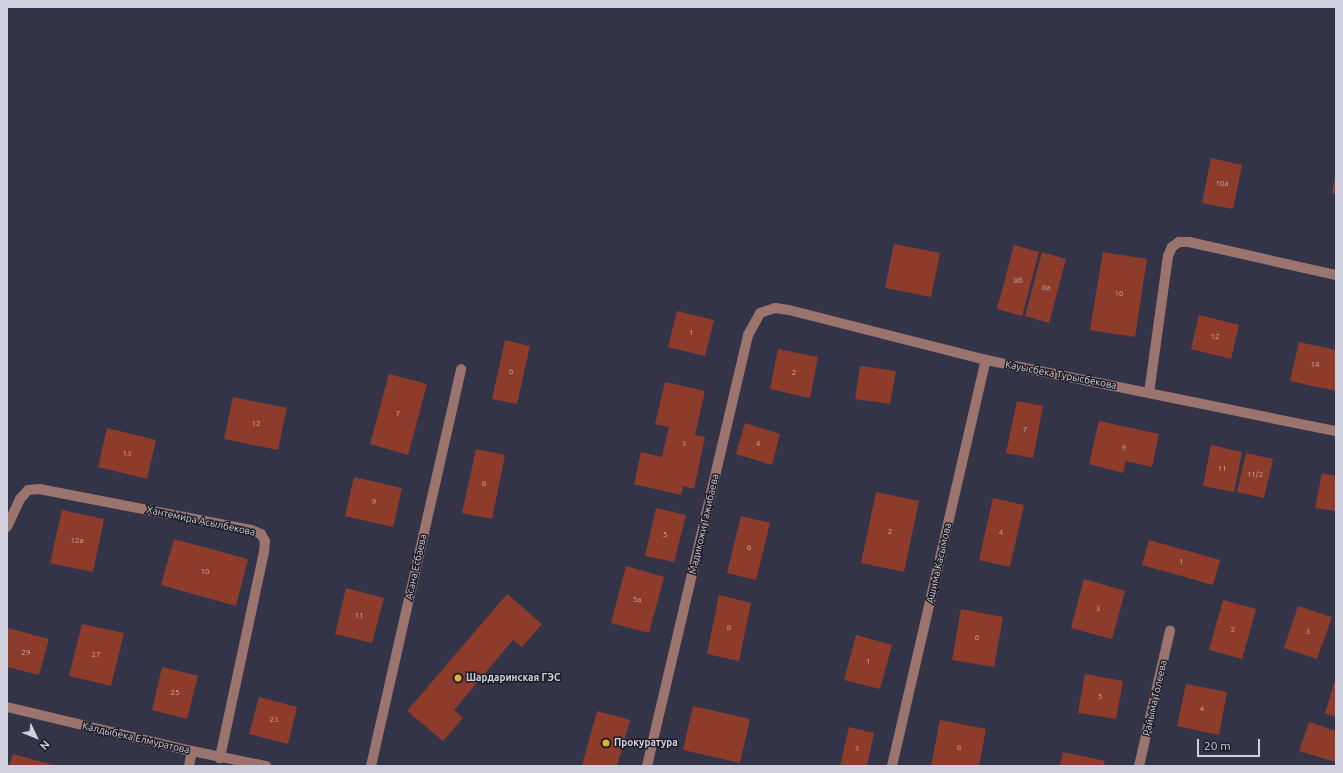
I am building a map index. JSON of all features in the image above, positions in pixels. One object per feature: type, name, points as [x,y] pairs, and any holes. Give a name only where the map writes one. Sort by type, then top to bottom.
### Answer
[{"type":"street","points":[[1149,393],[1168,256],[1172,247],[1179,242],[1189,242],[1336,275]]},
{"type":"street","name":"Мадикожи Тажибаева","points":[[647,766],[748,335],[760,313],[775,308],[789,310]]},
{"type":"street","name":"Кауысбека Турысбекова","points":[[789,310],[986,360],[1336,431]]},
{"type":"street","name":"Ашима Касымова","points":[[892,766],[986,360]]},
{"type":"street","name":"Асана Есбаева","points":[[371,766],[461,369]]},
{"type":"street","name":"Хантемира Асылбекова","points":[[7,527],[20,499],[28,490],[39,489],[251,530],[261,534],[265,541],[264,552],[220,758]]},
{"type":"street","name":"Райыма Толеева","points":[[1139,766],[1170,631]]},
{"type":"street","name":"Калдыбека Елмуратова","points":[[7,707],[220,758],[266,766]]},
{"type":"street","points":[[189,766],[192,751]]},
{"type":"building","points":[[1211,158],[1242,165],[1233,209],[1202,203]]},
{"type":"building","points":[[1336,177],[1336,194],[1332,193]]},
{"type":"building","points":[[894,244],[940,253],[931,297],[885,288]]},
{"type":"building","points":[[1014,245],[1039,252],[1022,316],[997,309]]},
{"type":"building","points":[[1042,252],[1066,259],[1049,323],[1025,316]]},
{"type":"building","points":[[1103,252],[1147,259],[1135,337],[1090,330]]},
{"type":"building","points":[[677,311],[714,320],[705,356],[668,347]]},
{"type":"building","points":[[1199,315],[1239,325],[1231,359],[1191,349]]},
{"type":"building","points":[[505,340],[530,346],[517,404],[492,399]]},
{"type":"building","points":[[1299,342],[1336,350],[1336,391],[1290,381]]},
{"type":"building","points":[[778,349],[818,357],[810,398],[770,389]]},
{"type":"building","points":[[860,366],[896,371],[890,404],[855,399]]},
{"type":"building","points":[[389,374],[427,384],[408,455],[370,444]]},
{"type":"building","points":[[665,382],[705,391],[695,435],[705,437],[694,489],[683,486],[681,495],[634,484],[641,452],[662,457],[669,427],[655,424]]},
{"type":"building","points":[[233,397],[287,408],[278,450],[224,439]]},
{"type":"building","points":[[1017,401],[1043,406],[1033,458],[1006,453]]},
{"type":"building","points":[[1099,421],[1159,434],[1152,467],[1126,461],[1123,473],[1089,464]]},
{"type":"building","points":[[745,423],[780,434],[772,465],[736,454]]},
{"type":"building","points":[[107,428],[156,440],[147,479],[98,467]]},
{"type":"building","points":[[1211,445],[1242,452],[1234,492],[1203,486]]},
{"type":"building","points":[[476,449],[505,455],[492,519],[462,513]]},
{"type":"building","points":[[1246,453],[1273,459],[1264,498],[1237,492]]},
{"type":"building","points":[[1322,473],[1336,476],[1336,511],[1315,508]]},
{"type":"building","points":[[354,477],[402,488],[393,527],[345,516]]},
{"type":"building","points":[[876,492],[919,501],[904,572],[861,563]]},
{"type":"building","points":[[993,498],[1024,505],[1010,567],[979,560]]},
{"type":"building","points":[[656,508],[686,515],[674,562],[645,556]]},
{"type":"building","points":[[62,510],[104,519],[93,572],[50,563]]},
{"type":"building","points":[[741,516],[770,523],[756,580],[727,573]]},
{"type":"building","points":[[174,539],[248,559],[236,606],[161,585]]},
{"type":"building","points":[[1149,540],[1220,560],[1213,585],[1142,565]]},
{"type":"building","points":[[626,566],[664,577],[649,633],[611,623]]},
{"type":"building","points":[[1084,579],[1125,591],[1112,639],[1071,628]]},
{"type":"building","points":[[346,588],[384,598],[372,643],[335,634]]},
{"type":"building","name":"Шардаринская ГЭС","points":[[507,594],[542,624],[522,647],[513,640],[454,710],[463,718],[443,741],[407,711]]},
{"type":"building","points":[[719,595],[751,603],[739,661],[707,654]]},
{"type":"building","points":[[1223,600],[1256,609],[1242,659],[1209,650]]},
{"type":"building","points":[[1298,606],[1332,617],[1317,659],[1284,648]]},
{"type":"building","points":[[961,609],[1003,617],[994,667],[952,660]]},
{"type":"building","points":[[82,624],[124,633],[111,686],[69,676]]},
{"type":"building","points":[[7,628],[49,639],[39,675],[7,667]]},
{"type":"building","points":[[856,635],[892,645],[880,689],[844,680]]},
{"type":"building","points":[[162,667],[198,676],[187,719],[152,710]]},
{"type":"building","points":[[1085,674],[1123,681],[1116,719],[1078,713]]},
{"type":"building","points":[[1336,677],[1336,717],[1325,713]]},
{"type":"building","points":[[1186,684],[1227,692],[1219,735],[1177,726]]},
{"type":"building","points":[[259,697],[297,707],[288,744],[249,734]]},
{"type":"building","points":[[693,706],[750,719],[740,763],[683,750]]},
{"type":"building","name":"Прокуратура","points":[[597,711],[630,720],[617,766],[582,766]]},
{"type":"building","points":[[940,720],[986,729],[979,766],[931,766]]},
{"type":"building","points":[[1309,722],[1336,731],[1336,762],[1299,751]]},
{"type":"building","points":[[849,727],[874,733],[867,766],[840,766]]},
{"type":"building","points":[[1063,752],[1105,761],[1104,766],[1060,766]]},
{"type":"building","points":[[13,754],[57,766],[9,766]]},
{"type":"place","name":"Шардаринская ГЭС","points":[[458,678]]},
{"type":"place","name":"Прокуратура","points":[[606,743]]}]
